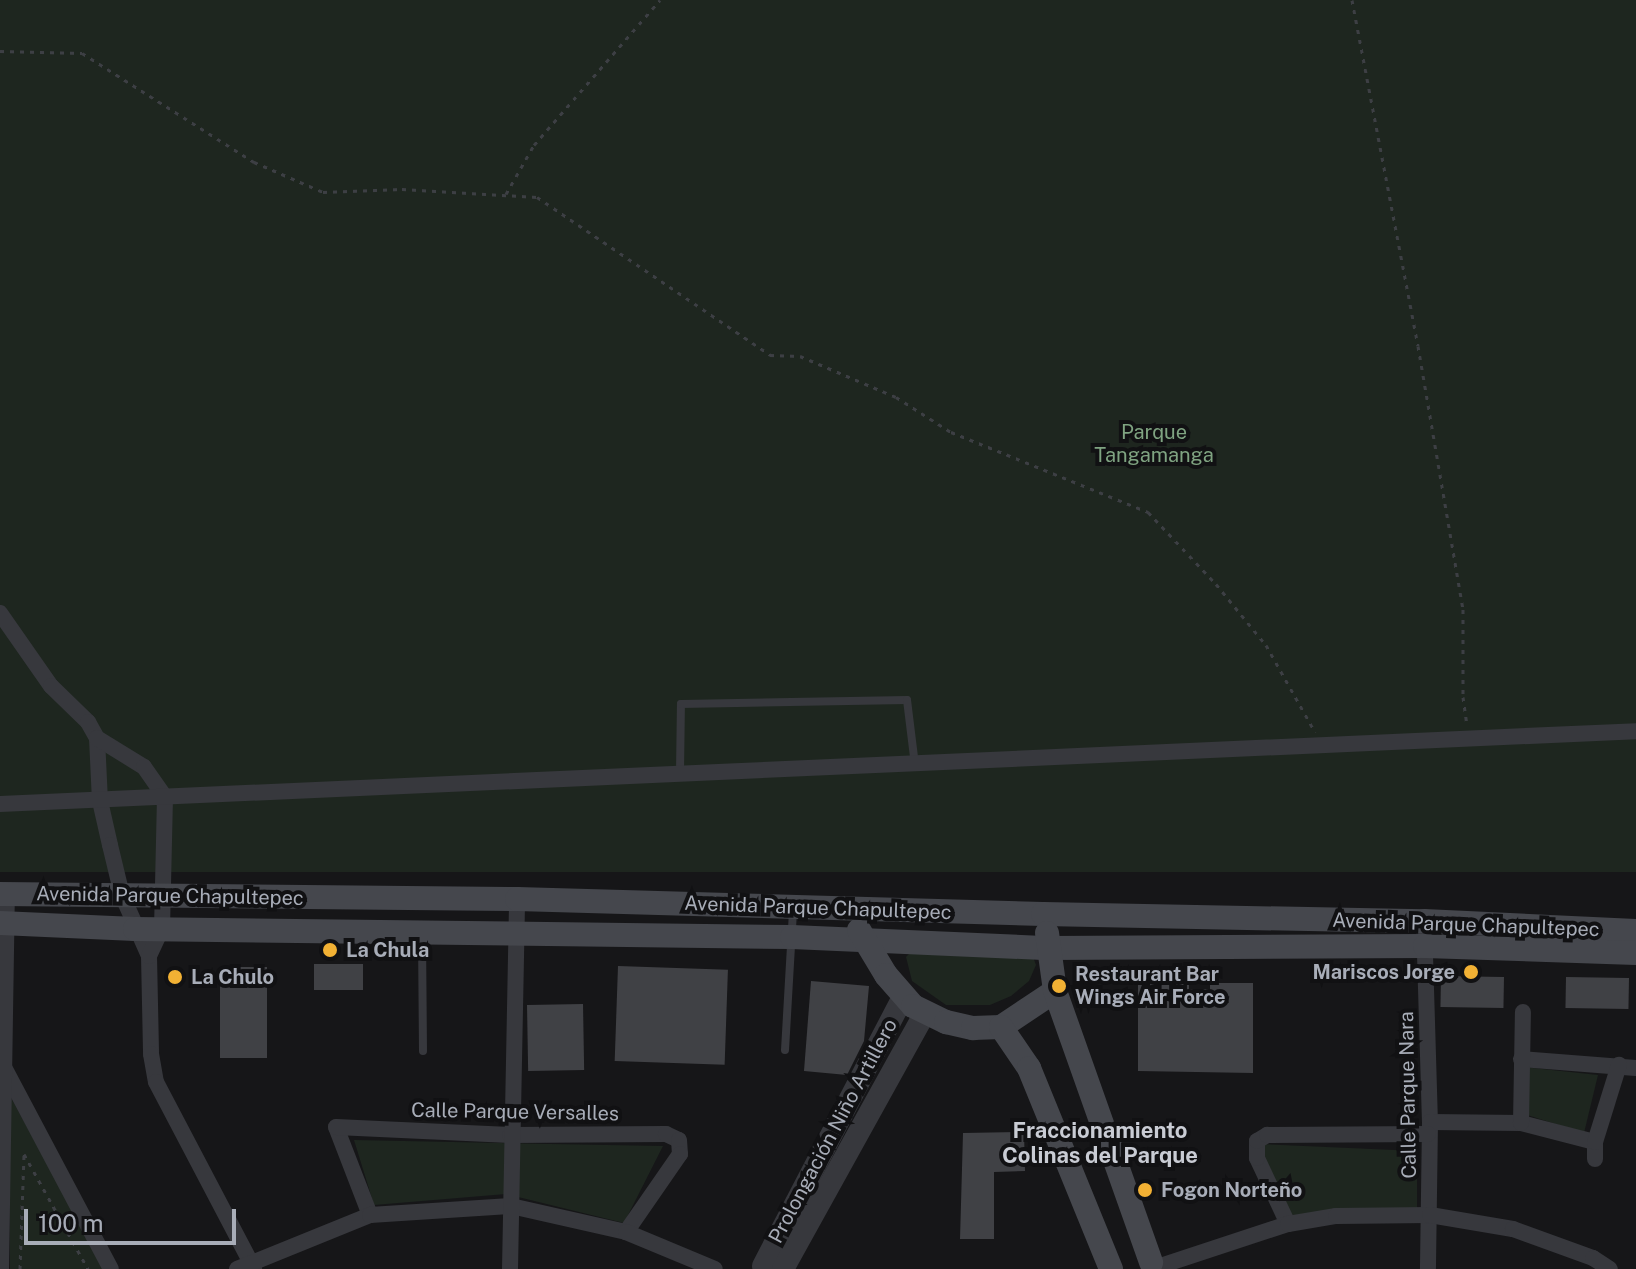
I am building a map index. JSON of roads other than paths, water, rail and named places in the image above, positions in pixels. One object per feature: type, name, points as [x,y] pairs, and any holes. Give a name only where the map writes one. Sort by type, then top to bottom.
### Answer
[{"type":"main road","name":"Avenida Parque Chapultepec","points":[[4,894],[517,899],[1424,921],[1636,931]]},
{"type":"main road","points":[[853,909],[862,939],[904,995],[925,1013],[973,1028],[1001,1027],[1055,991]]},
{"type":"main road","points":[[1043,914],[1055,991],[1156,1266]]},
{"type":"main road","name":"Avenida Parque Chapultepec","points":[[3,923],[135,929],[514,931],[792,937],[1049,948],[1425,946],[1636,953]]},
{"type":"main road","points":[[1001,1027],[1029,1068],[1111,1269]]},
{"type":"main road","points":[[1118,1269],[1135,1258],[1156,1266]]},
{"type":"street","points":[[0,613],[51,686],[88,722],[97,738],[100,801],[122,895],[149,956]]},
{"type":"street","points":[[0,804],[680,772],[915,766],[1320,748],[1636,731]]},
{"type":"street","points":[[97,738],[144,767],[165,797],[162,928],[149,956],[151,1054],[156,1082],[247,1267],[370,1215],[511,1206],[626,1232],[715,1269]]},
{"type":"street","points":[[1,1269],[4,894]]},
{"type":"street","points":[[510,1269],[510,1135],[517,899]]},
{"type":"street","name":"Calle Parque Nara","points":[[1424,921],[1429,1128],[1428,1269]]},
{"type":"street","name":"Prolongación Niño Artillero","points":[[765,1268],[904,995]]},
{"type":"street","points":[[1521,1123],[1523,1012]]},
{"type":"street","name":"Prolongación Niño Artillero","points":[[765,1268],[925,1013]]},
{"type":"street","points":[[1521,1059],[1636,1068]]},
{"type":"street","points":[[1288,1224],[1257,1158],[1257,1141],[1267,1135],[1521,1123],[1595,1151],[1619,1065]]},
{"type":"street","points":[[4,1067],[111,1269]]},
{"type":"street","name":"Calle Parque Versalles","points":[[370,1215],[336,1127],[510,1135],[666,1134],[679,1140],[680,1154],[626,1232]]},
{"type":"street","points":[[1156,1266],[1288,1224],[1336,1216],[1430,1215],[1513,1229],[1593,1258],[1610,1269]]},
{"type":"lane","points":[[680,772],[681,704],[907,700],[915,766]]},
{"type":"lane","points":[[785,1050],[793,907]]},
{"type":"lane","points":[[422,931],[423,1051]]},
{"type":"place","name":"La Chula","points":[[330,950]]},
{"type":"place","name":"Mariscos Jorge","points":[[1471,972]]},
{"type":"place","name":"La Chulo","points":[[175,977]]},
{"type":"place","name":"Restaurant Bar Wings Air Force","points":[[1059,986]]},
{"type":"place","name":"Fogon Norteño","points":[[1145,1190]]},
{"type":"district","name":"Fraccionamiento Colinas del Parque","points":[[1100,1142]]},
{"type":"park label","name":"Parque Tangamanga","points":[[1154,444]]}]
